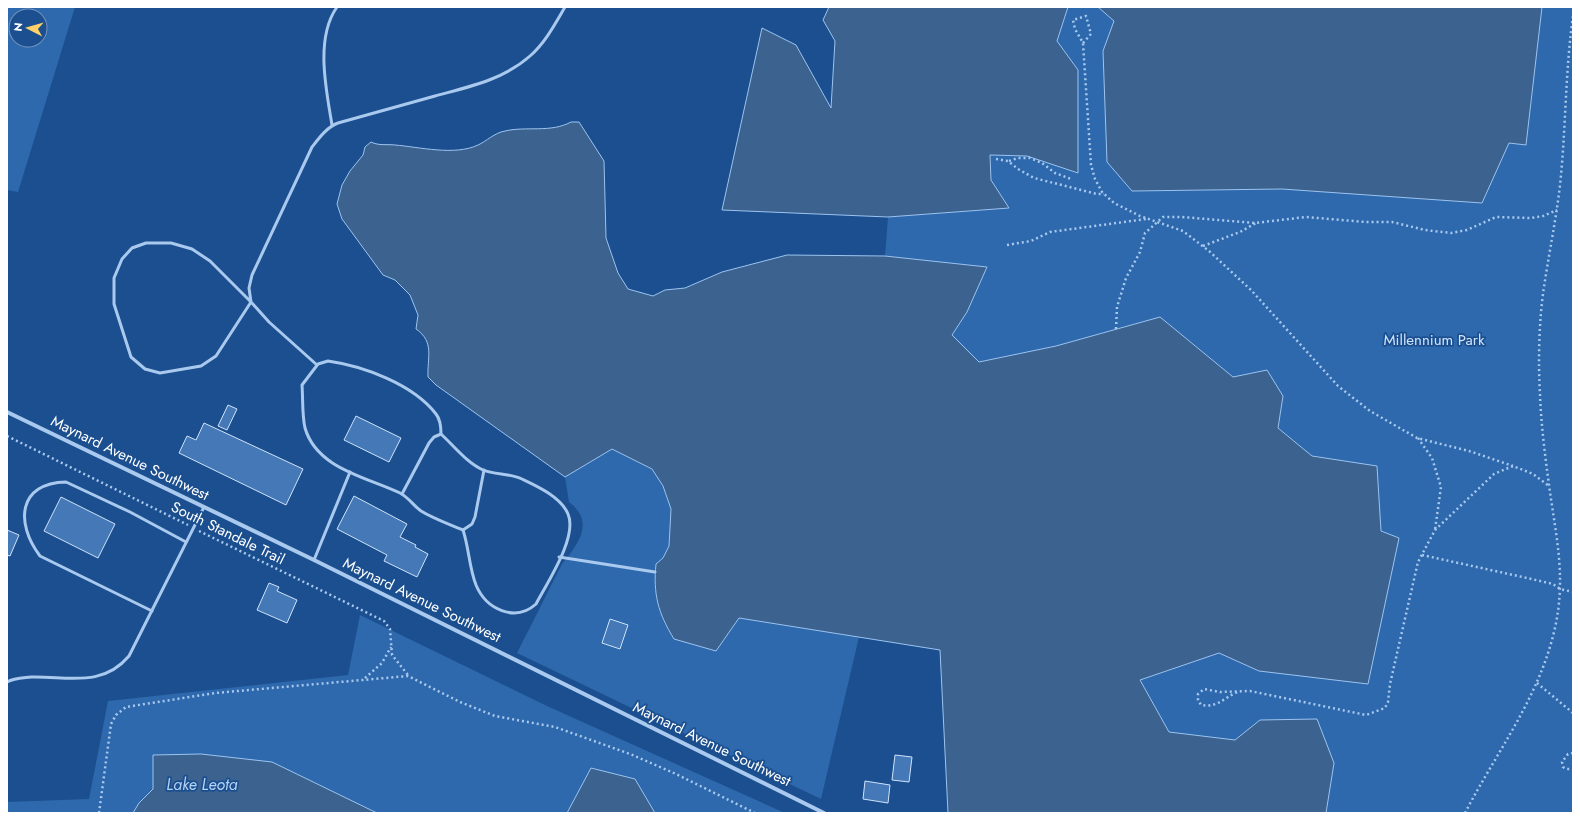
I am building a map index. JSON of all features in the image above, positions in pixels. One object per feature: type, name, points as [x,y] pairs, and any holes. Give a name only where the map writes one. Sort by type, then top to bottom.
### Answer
[{"type":"street","name":"Maynard Avenue Southwest","points":[[7,412],[314,560],[824,813]]},
{"type":"lane","points":[[332,125],[326,90],[325,46],[326,31],[331,16],[337,7]]},
{"type":"lane","points":[[317,365],[268,322],[251,302],[210,262],[192,250],[171,243],[146,243],[132,248],[122,259],[114,278],[114,304],[131,357],[145,369],[160,373],[201,366],[216,356],[251,302],[249,288],[252,275],[279,214],[312,147],[332,125],[471,87],[496,78],[530,56],[547,36],[565,7]]},
{"type":"lane","points":[[328,361],[336,362],[399,384],[419,398],[436,414],[440,424],[441,434],[474,464],[484,470],[521,478],[546,492],[561,504],[568,514],[570,523],[567,542],[536,604],[522,613],[505,613],[482,595],[476,584],[463,530],[440,521],[421,511],[402,494],[350,472],[329,461],[316,448],[306,428],[302,385],[317,365],[328,361]]},
{"type":"lane","points":[[402,494],[429,443],[434,437],[441,434]]},
{"type":"lane","points":[[463,530],[472,524],[475,517],[484,470]]},
{"type":"lane","points":[[314,560],[350,472]]},
{"type":"lane","points":[[152,611],[40,556],[34,548],[24,524],[24,512],[27,503],[32,494],[38,488],[54,482],[66,482],[130,512],[186,542]]},
{"type":"lane","points":[[7,682],[25,678],[97,677],[111,672],[121,666],[130,656],[204,507]]},
{"type":"lane","points":[[560,558],[655,572]]},
{"type":"path","points":[[1084,44],[1091,34],[1086,16],[1073,20],[1075,29],[1084,44],[1091,165],[1095,179],[1105,194],[1114,202],[1147,219],[1182,231],[1203,246],[1251,290],[1338,386],[1370,411],[1417,438],[1469,451],[1513,466],[1533,474],[1549,486]]},
{"type":"path","points":[[1465,813],[1517,722],[1536,683],[1554,632],[1560,589],[1560,551],[1549,486],[1540,394],[1539,362],[1544,289],[1557,209],[1564,153],[1567,59],[1573,16]]},
{"type":"path","points":[[996,159],[1008,161],[1018,158],[1030,158],[1042,163],[1055,173],[1071,179]]},
{"type":"path","points":[[1008,161],[1018,169],[1034,178],[1097,194],[1105,194]]},
{"type":"path","points":[[1116,329],[1117,307],[1126,278],[1140,252],[1145,233],[1163,217],[1182,217],[1257,223],[1306,217],[1366,222],[1392,222],[1426,230],[1450,233],[1468,230],[1496,217],[1531,218],[1543,216],[1557,209]]},
{"type":"path","points":[[1007,246],[1031,242],[1050,232],[1147,219]]},
{"type":"path","points":[[1203,246],[1240,232],[1257,223]]},
{"type":"path","name":"South Standale Trail","points":[[7,436],[384,621],[390,629],[391,647],[395,661],[408,676]]},
{"type":"path","points":[[1417,438],[1432,458],[1441,488],[1435,530]]},
{"type":"path","points":[[1237,692],[1212,706],[1201,705],[1198,700],[1198,694],[1204,689],[1237,692],[1250,691],[1366,715],[1385,708],[1388,702],[1392,677],[1418,562],[1435,530],[1494,474],[1513,466]]},
{"type":"path","points":[[1422,555],[1553,584],[1560,589],[1573,592]]},
{"type":"path","points":[[365,678],[382,663],[391,647]]},
{"type":"path","points":[[99,813],[111,724],[116,715],[126,707],[215,693],[365,678],[408,676],[460,702],[495,716],[555,727],[630,754],[676,774],[755,813]]},
{"type":"path","points":[[1536,683],[1573,714]]},
{"type":"path","points":[[1573,753],[1568,754],[1562,762],[1563,767],[1566,769],[1573,769]]},
{"type":"green space","points":[[7,7],[75,7],[18,192],[7,190]]},
{"type":"green space","name":"Millennium Park","points":[[1068,7],[1098,7],[1115,21],[1103,51],[1132,191],[1282,189],[1509,143],[1526,145],[1542,7],[1573,7],[1573,813],[1326,813],[1334,763],[1260,720],[1235,740],[1169,732],[1140,680],[1219,653],[1259,671],[1381,531],[1377,466],[1312,456],[1278,428],[1283,397],[1233,377],[1160,317],[1056,346],[979,362],[952,335],[967,312],[987,267],[885,256],[888,217],[1009,208],[991,180],[990,155],[1027,156],[1078,173],[1078,70],[1057,41]]},
{"type":"green space","points":[[612,449],[652,469],[663,486],[671,508],[669,546],[663,558],[656,564],[655,573],[656,595],[665,624],[716,651],[739,618],[859,637],[821,799],[517,653],[562,564],[574,548],[582,533],[583,525],[581,517],[577,510],[569,502],[565,477]]},
{"type":"green space","points":[[360,615],[547,706],[785,813],[7,813],[7,802],[89,799],[108,701],[348,675]]},
{"type":"water","points":[[829,7],[1068,7],[1057,41],[1078,70],[1078,173],[1027,156],[990,155],[991,180],[1009,208],[888,217],[722,210],[762,28],[796,45],[831,108],[835,41],[823,20]]},
{"type":"water","points":[[1098,7],[1542,7],[1526,145],[1509,143],[1482,203],[1282,189],[1132,191],[1107,162],[1103,51],[1114,21]]},
{"type":"water","points":[[571,122],[579,122],[604,161],[606,238],[618,273],[628,289],[653,296],[665,290],[685,288],[722,272],[787,255],[885,256],[987,267],[967,312],[952,335],[979,362],[1056,346],[1160,317],[1233,377],[1267,370],[1283,396],[1278,428],[1312,456],[1377,466],[1381,531],[1399,538],[1368,684],[1259,671],[1219,653],[1140,680],[1169,732],[1235,740],[1260,720],[1317,719],[1334,763],[1326,813],[948,813],[940,650],[739,618],[716,651],[674,639],[660,612],[655,585],[656,564],[663,558],[669,546],[671,509],[663,486],[652,469],[612,449],[565,477],[436,385],[428,377],[428,345],[426,339],[416,329],[418,315],[410,295],[395,280],[383,275],[342,219],[337,204],[342,185],[350,171],[363,155],[365,147],[371,142],[437,150],[459,150],[478,145],[497,133],[505,131],[555,127]]},
{"type":"water","name":"Lake Leota","points":[[201,754],[272,762],[377,813],[133,813],[139,803],[153,789],[153,755]]},
{"type":"water","points":[[591,768],[635,779],[655,813],[567,813]]},
{"type":"building","points":[[228,405],[237,409],[227,430],[218,426]]},
{"type":"building","points":[[356,416],[401,438],[389,462],[344,440]]},
{"type":"building","points":[[204,423],[303,469],[286,505],[179,453],[187,436],[196,440]]},
{"type":"building","points":[[354,496],[407,524],[400,537],[416,545],[415,547],[428,554],[417,577],[384,561],[387,555],[337,529]]},
{"type":"building","points":[[61,497],[115,524],[98,558],[44,531]]},
{"type":"building","points":[[7,530],[19,535],[10,556],[7,555]]},
{"type":"building","points":[[269,583],[279,587],[277,591],[297,600],[287,623],[257,610]]},
{"type":"building","points":[[610,619],[628,625],[620,649],[602,643]]},
{"type":"building","points":[[895,755],[912,757],[909,782],[892,780]]},
{"type":"building","points":[[865,781],[890,785],[888,803],[863,799]]}]
